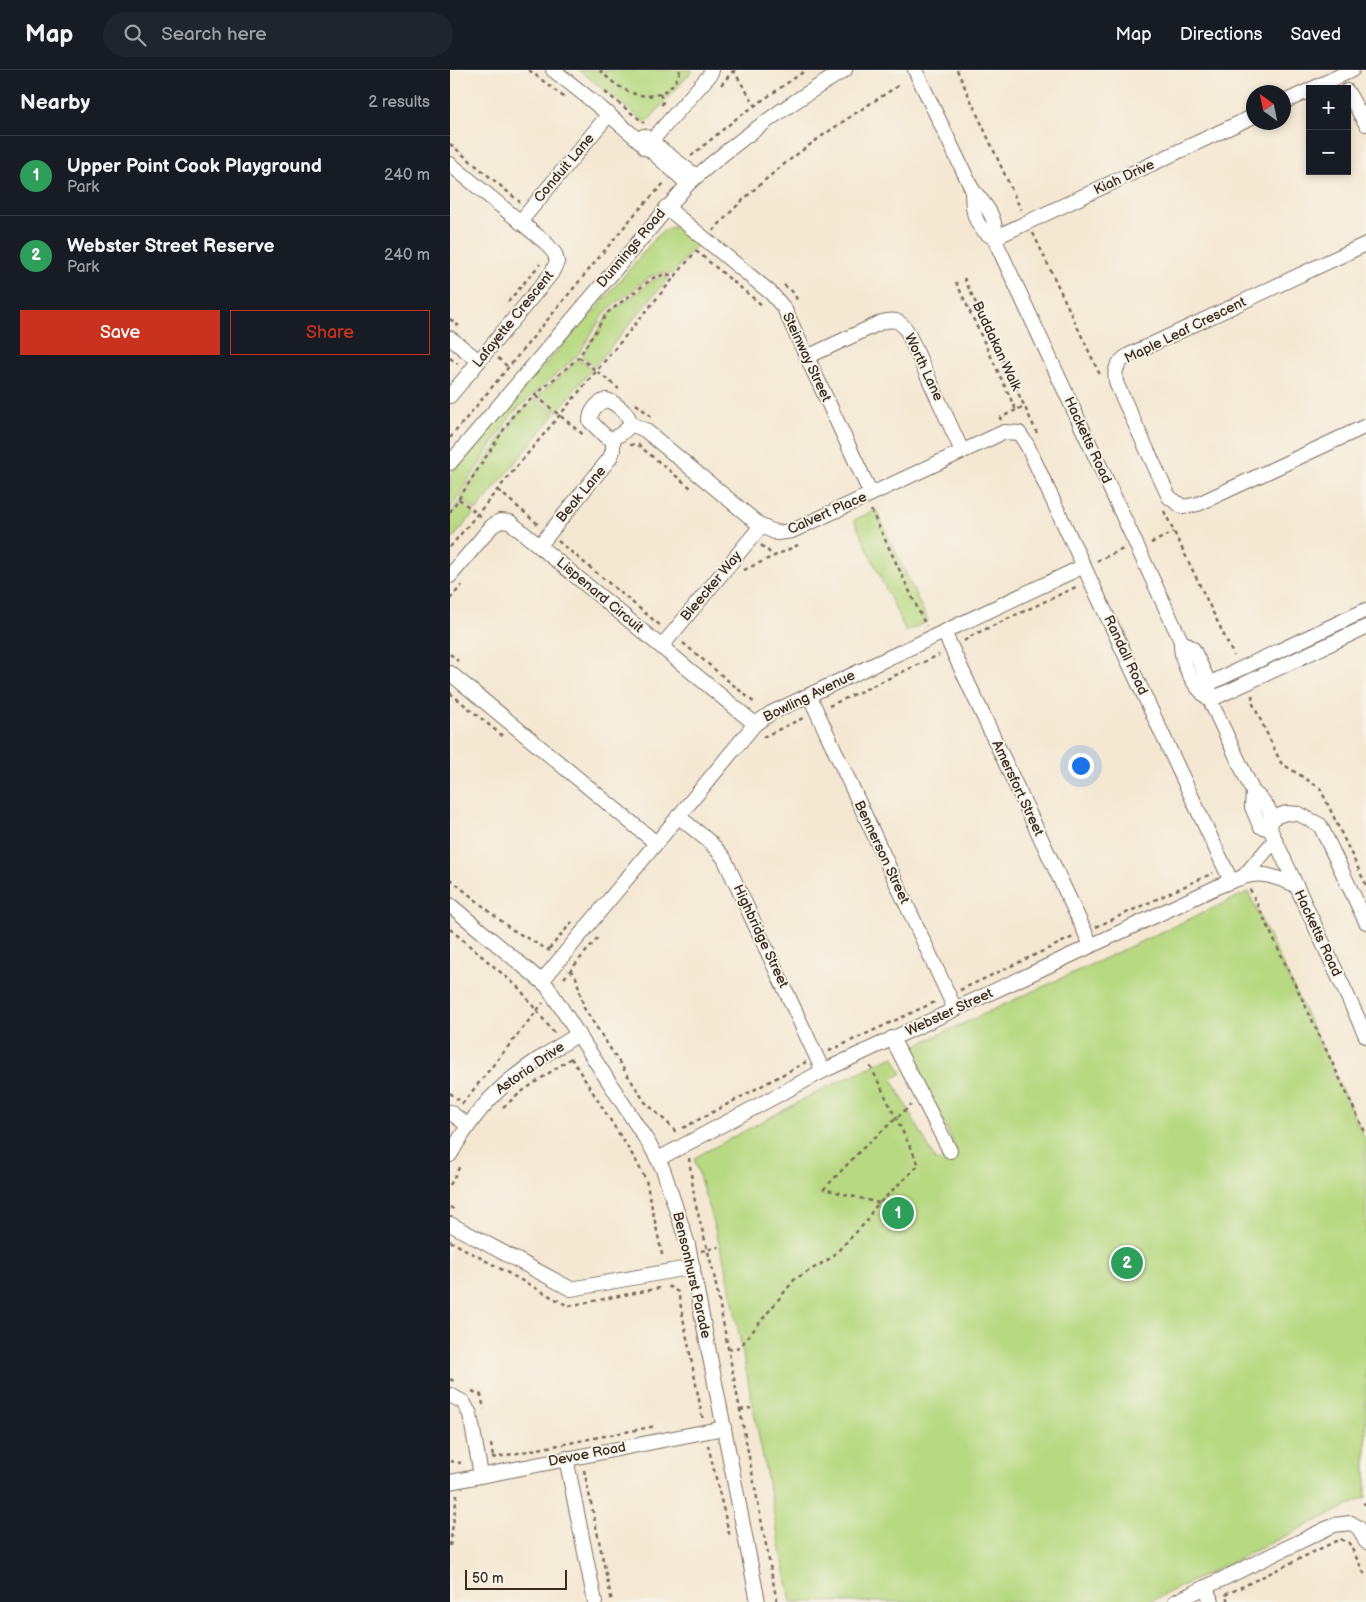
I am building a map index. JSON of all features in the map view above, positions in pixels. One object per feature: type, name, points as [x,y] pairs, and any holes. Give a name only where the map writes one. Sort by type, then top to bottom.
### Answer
[{"type":"street","points":[[553,70],[649,144],[692,180]]},
{"type":"street","points":[[649,144],[709,76],[712,70]]},
{"type":"street","name":"Dunnings Road","points":[[450,463],[666,207],[692,180],[730,146],[778,111],[845,70]]},
{"type":"street","name":"Hacketts Road","points":[[915,70],[972,190],[972,210],[983,233],[994,238],[1181,641],[1193,649],[1203,686],[1252,792],[1252,807],[1260,826],[1272,829],[1295,884],[1366,1036]]},
{"type":"street","points":[[1319,85],[1346,71]]},
{"type":"street","points":[[1346,71],[1347,85]]},
{"type":"street","points":[[1346,71],[1366,124]]},
{"type":"street","points":[[1291,99],[1306,91]]},
{"type":"street","points":[[1351,96],[1358,107]]},
{"type":"street","name":"Conduit Lane","points":[[520,222],[613,117]]},
{"type":"street","name":"Kiah Drive","points":[[994,238],[1246,120]]},
{"type":"street","name":"Lafayette Crescent","points":[[450,164],[552,248],[557,262],[550,274],[450,396]]},
{"type":"street","name":"Steinway Street","points":[[666,207],[700,246],[778,300],[788,316],[807,357],[864,497]]},
{"type":"street","name":"Maple Leaf Crescent","points":[[1366,244],[1129,355],[1119,362],[1114,374],[1117,385],[1169,497],[1183,507],[1198,504],[1366,426]]},
{"type":"street","name":"Worth Lane","points":[[807,357],[882,322],[895,320],[900,322],[907,331],[962,452]]},
{"type":"street","points":[[450,338],[479,361]]},
{"type":"street","name":"Calvert Place","points":[[613,439],[605,436],[590,420],[590,415],[602,401],[610,401],[629,415],[631,424],[645,430],[761,526],[771,532],[786,533],[1004,432],[1016,432]]},
{"type":"street","points":[[613,439],[631,424]]},
{"type":"street","name":"Randall Road","points":[[1016,432],[1024,439],[1231,881]]},
{"type":"street","name":"Beak Lane","points":[[540,545],[610,458],[613,439]]},
{"type":"street","name":"Lispenard Circuit","points":[[450,576],[487,531],[500,521],[516,525],[755,724]]},
{"type":"street","name":"Bleecker Way","points":[[662,646],[761,526]]},
{"type":"street","name":"Bowling Avenue","points":[[542,981],[755,724],[771,713],[1084,566]]},
{"type":"street","points":[[1203,686],[1366,610]]},
{"type":"street","points":[[1210,700],[1366,627]]},
{"type":"street","name":"Amersfort Street","points":[[944,632],[1091,945]]},
{"type":"street","points":[[450,673],[656,843]]},
{"type":"street","name":"Bennerson Street","points":[[809,695],[955,1009]]},
{"type":"street","points":[[1272,829],[1286,813],[1299,814],[1320,825],[1366,922]]},
{"type":"street","name":"Highbridge Street","points":[[678,816],[711,843],[724,858],[823,1071]]},
{"type":"street","name":"Webster Street","points":[[1231,881],[1272,829]]},
{"type":"street","name":"Webster Street","points":[[658,1159],[823,1071],[1231,881],[1261,873],[1295,884]]},
{"type":"street","name":"Bensonhurst Parade","points":[[450,905],[542,981],[552,992],[658,1159],[668,1182],[690,1253],[758,1602]]},
{"type":"street","name":"Astoria Drive","points":[[450,1155],[467,1125],[498,1089],[579,1034]]},
{"type":"street","points":[[892,1038],[950,1151]]},
{"type":"street","points":[[453,1114],[467,1125]]},
{"type":"street","points":[[450,1224],[571,1289],[693,1267]]},
{"type":"street","points":[[450,1395],[463,1402],[468,1409],[480,1475]]},
{"type":"street","name":"Devoe Road","points":[[450,1482],[724,1428]]},
{"type":"street","points":[[566,1458],[595,1602]]},
{"type":"street","points":[[1175,1602],[1341,1523],[1355,1525],[1366,1542]]},
{"type":"street","points":[[1205,1587],[1212,1602]]},
{"type":"path","points":[[600,70],[614,84],[628,92],[647,96],[660,94],[669,88],[678,77],[680,70]]},
{"type":"path","points":[[733,70],[755,105]]},
{"type":"path","points":[[450,547],[715,229],[759,185],[798,152],[846,118],[901,84]]},
{"type":"path","points":[[604,91],[646,125],[650,120]]},
{"type":"path","points":[[660,94],[663,102],[660,109]]},
{"type":"path","points":[[450,144],[529,210]]},
{"type":"path","points":[[715,229],[722,234]]},
{"type":"path","points":[[700,246],[770,312]]},
{"type":"path","points":[[450,512],[514,414],[579,357],[607,313],[652,278],[666,274],[675,276]]},
{"type":"path","points":[[779,282],[794,293],[801,310]]},
{"type":"path","name":"Buddakan Walk","points":[[956,282],[1016,410],[1024,406]]},
{"type":"path","points":[[579,357],[626,395]]},
{"type":"path","points":[[450,358],[458,364]]},
{"type":"path","points":[[536,396],[588,440]]},
{"type":"path","points":[[633,401],[655,420]]},
{"type":"path","points":[[629,445],[637,444],[696,492]]},
{"type":"path","points":[[498,490],[756,704]]},
{"type":"path","points":[[864,497],[864,513],[871,510],[943,664]]},
{"type":"path","points":[[459,499],[478,513]]},
{"type":"path","points":[[752,537],[774,556]]},
{"type":"path","points":[[744,570],[798,544]]},
{"type":"path","points":[[757,744],[763,736],[939,655],[971,636],[1091,580]]},
{"type":"path","points":[[682,644],[688,636]]},
{"type":"path","points":[[675,1133],[816,1057],[1212,872],[1231,881]]},
{"type":"path","points":[[450,879],[511,929],[546,947]]},
{"type":"path","points":[[450,929],[519,988],[538,1010],[572,1058],[646,1180],[668,1286],[678,1292],[705,1432],[732,1543]]},
{"type":"path","points":[[1067,929],[1078,952]]},
{"type":"path","points":[[453,1114],[601,934]]},
{"type":"path","points":[[576,977],[584,1008],[645,1102],[673,1128]]},
{"type":"path","points":[[500,1110],[524,1090],[572,1058]]},
{"type":"path","points":[[728,1349],[740,1347],[795,1278],[831,1258],[867,1222],[871,1212],[919,1165],[870,1065]]},
{"type":"path","points":[[450,1093],[462,1103]]},
{"type":"path","points":[[879,1204],[824,1189],[907,1107],[923,1098]]},
{"type":"path","points":[[690,1158],[694,1202],[708,1250],[777,1602]]},
{"type":"path","points":[[450,1185],[462,1163]]},
{"type":"path","points":[[450,1207],[458,1212]]},
{"type":"path","points":[[654,1260],[719,1247]]},
{"type":"path","points":[[450,1461],[461,1463]]},
{"type":"path","points":[[584,1470],[612,1602]]},
{"type":"path","points":[[450,1546],[457,1495]]},
{"type":"path","points":[[1228,1602],[1225,1595],[1340,1539],[1349,1543],[1366,1577]]},
{"type":"green space","points":[[579,70],[693,70],[646,123]]},
{"type":"green space","points":[[674,227],[682,230],[697,242],[697,245],[672,274],[662,273],[651,276],[605,312],[578,355],[512,414],[450,509],[450,475],[513,399],[596,309],[658,235],[666,229]]},
{"type":"green space","points":[[661,277],[669,277],[594,367],[582,356],[608,315],[650,282]]},
{"type":"green space","points":[[579,359],[592,369],[557,412],[538,396]]},
{"type":"green space","points":[[536,398],[555,414],[476,511],[461,498],[515,417]]},
{"type":"green space","points":[[459,501],[474,513],[450,542],[450,515]]},
{"type":"green space","points":[[876,510],[928,621],[906,632],[854,520]]},
{"type":"green space","points":[[1248,892],[1366,1141],[1366,1497],[1149,1602],[791,1602],[726,1267],[694,1158],[823,1089],[893,1056],[902,1073],[892,1079],[936,1161],[957,1151],[908,1049]]},
{"type":"place","name":"Upper Point Cook Playground","points":[[898,1213]]},
{"type":"place","name":"Webster Street Reserve","points":[[1127,1263]]}]
